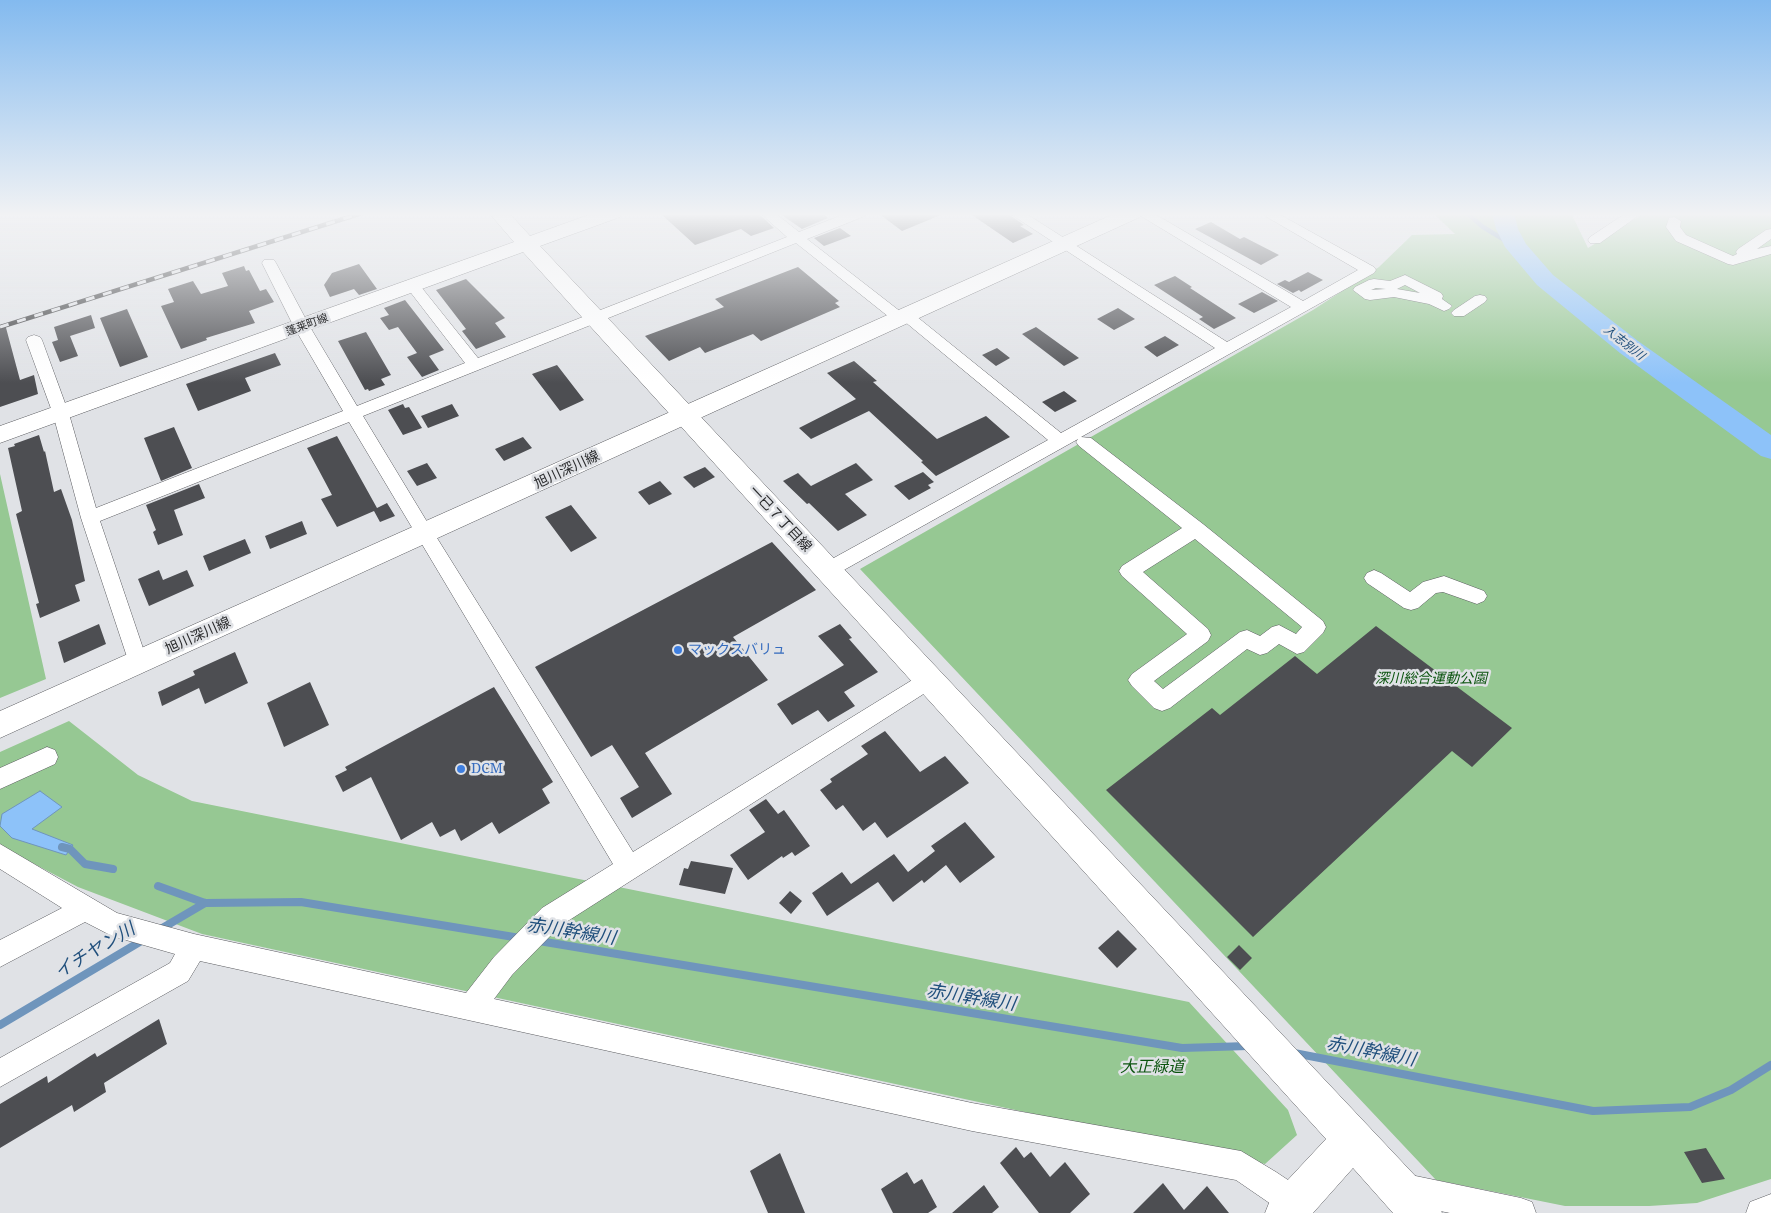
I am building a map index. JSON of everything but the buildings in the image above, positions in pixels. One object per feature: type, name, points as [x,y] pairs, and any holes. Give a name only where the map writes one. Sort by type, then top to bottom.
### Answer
[{"type":"street","points":[[272,270],[302,327],[425,535],[629,868]]},
{"type":"street","name":"蓬莱町線","points":[[0,435],[457,270]]},
{"type":"street","name":"一已７丁目線","points":[[551,270],[1409,1200]]},
{"type":"street","points":[[90,518],[717,270]]},
{"type":"street","points":[[839,270],[1060,441]]},
{"type":"street","name":"旭川深川線","points":[[0,725],[425,535],[1008,270]]},
{"type":"street","points":[[1101,270],[1227,350]]},
{"type":"street","points":[[1238,270],[1301,306]]},
{"type":"street","points":[[828,570],[1227,350],[1301,306],[1368,270]]},
{"type":"street","points":[[413,286],[475,366]]},
{"type":"street","points":[[1459,313],[1480,300]]},
{"type":"street","points":[[34,340],[61,414],[90,518],[138,663]]},
{"type":"street","points":[[1085,442],[1196,529],[1316,627],[1296,646],[1279,632],[1260,647],[1247,638],[1162,702],[1139,680],[1201,636],[1129,570],[1196,529]]},
{"type":"street","points":[[1374,578],[1411,602],[1430,587],[1444,584],[1477,596]]},
{"type":"street","points":[[472,1007],[503,966],[551,917],[929,680]]},
{"type":"street","points":[[0,779],[47,757]]},
{"type":"street","points":[[0,855],[112,924],[194,947],[972,1117],[1241,1166],[1266,1182],[1290,1208],[1331,1161],[1354,1141]]},
{"type":"street","points":[[0,954],[87,908]]},
{"type":"street","points":[[0,1073],[179,972],[194,947]]},
{"type":"street","points":[[1409,1200],[1522,1213]]},
{"type":"street","points":[[1761,1213],[1771,1209]]},
{"type":"green space","name":"深川総合運動公園","points":[[1375,270],[1771,270],[1771,1179],[1697,1203],[1649,1206],[1565,1206],[1436,1180],[860,569],[1313,310]]},
{"type":"green space","points":[[0,474],[46,679],[0,698]]},
{"type":"green space","name":"大正緑道","points":[[69,721],[138,775],[192,801],[1189,1002],[1288,1110],[1297,1135],[1265,1164],[202,934],[78,887],[0,846],[0,752]]},
{"type":"water","points":[[40,791],[62,807],[32,829],[73,845],[66,855],[12,838],[0,826],[2,814]]},
{"type":"waterway","name":"入志別川","points":[[1536,270],[1545,280],[1629,347],[1771,449]]},
{"type":"waterway","name":"赤川幹線川","points":[[62,847],[70,849],[85,864],[113,869]]},
{"type":"waterway","name":"赤川幹線川","points":[[158,886],[205,903]]},
{"type":"waterway","name":"赤川幹線川","points":[[205,903],[301,902],[520,938]]},
{"type":"waterway","name":"イチヤン川","points":[[159,930],[205,903]]},
{"type":"waterway","name":"イチヤン川","points":[[0,1025],[143,940]]},
{"type":"waterway","name":"赤川幹線川","points":[[539,941],[1182,1048],[1248,1046]]},
{"type":"waterway","name":"赤川幹線川","points":[[1294,1053],[1593,1111],[1690,1107],[1731,1090],[1771,1065]]},
{"type":"railway","points":[[0,327],[182,270]]},
{"type":"place","name":"マックスバリュ","points":[[678,650]]},
{"type":"place","name":"DCM","points":[[461,769]]}]
